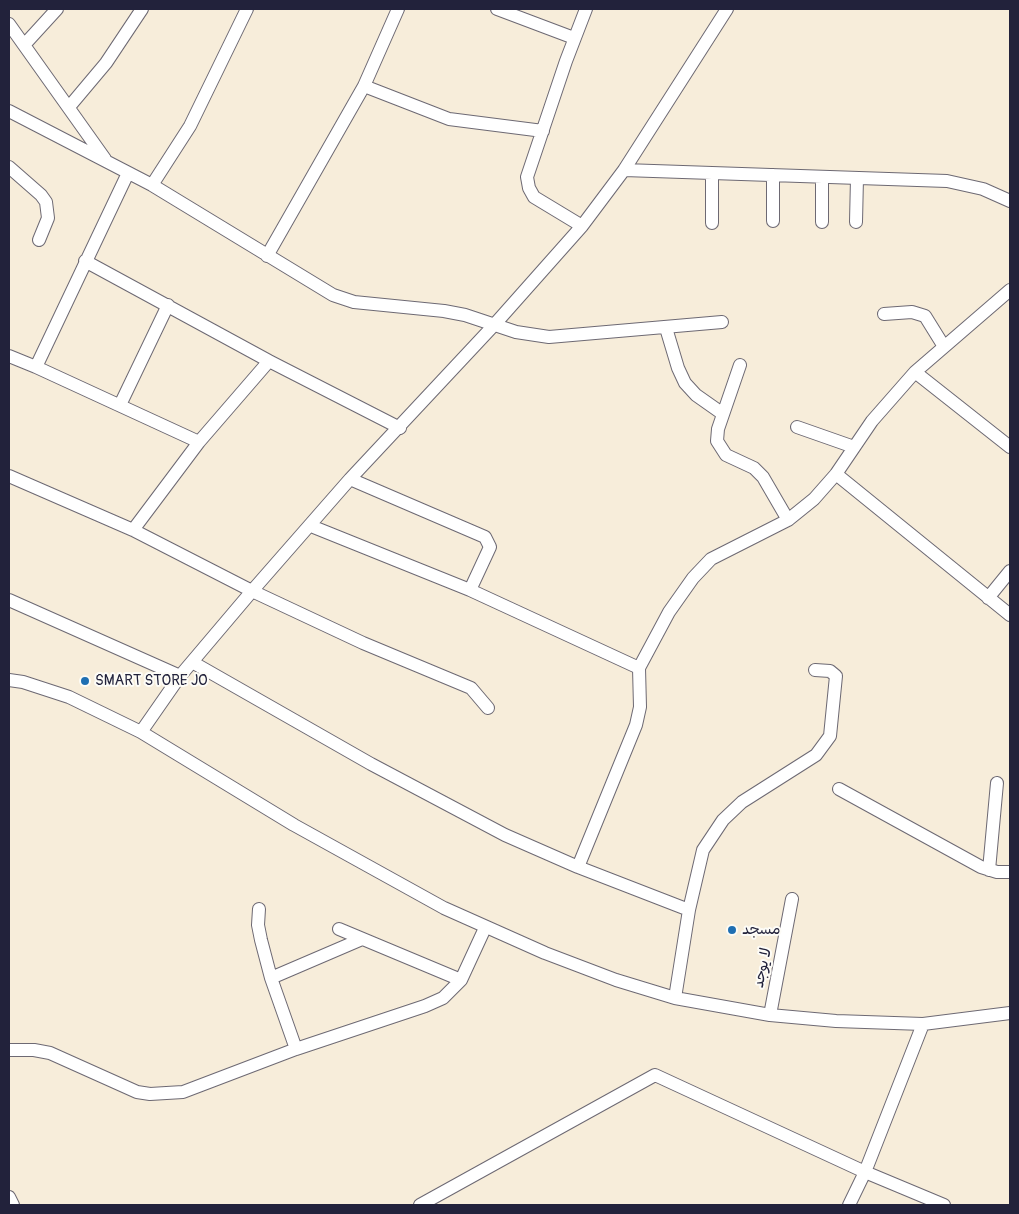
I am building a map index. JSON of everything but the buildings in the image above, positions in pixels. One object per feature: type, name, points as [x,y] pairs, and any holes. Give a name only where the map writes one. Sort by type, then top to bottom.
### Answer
[{"type":"street","points":[[25,44],[57,9]]},
{"type":"street","points":[[69,107],[106,63],[142,9]]},
{"type":"street","points":[[152,185],[190,126],[247,9]]},
{"type":"street","points":[[267,256],[364,86],[398,9]]},
{"type":"street","points":[[497,9],[574,38]]},
{"type":"street","points":[[582,226],[538,200],[529,188],[529,172],[574,38],[586,9]]},
{"type":"street","points":[[141,732],[180,676],[252,591],[311,526],[350,479],[400,428],[582,226],[624,170],[726,9]]},
{"type":"street","points":[[9,24],[25,44],[106,161]]},
{"type":"street","points":[[364,86],[449,119],[543,131]]},
{"type":"street","points":[[9,111],[152,185],[267,256],[342,298],[354,302],[444,311],[495,324],[516,332],[549,337],[722,322]]},
{"type":"street","points":[[9,167],[41,195],[46,202],[48,218],[39,240]]},
{"type":"street","points":[[624,170],[947,182],[983,189],[1010,201]]},
{"type":"street","points":[[36,366],[128,173]]},
{"type":"street","points":[[712,173],[712,223]]},
{"type":"street","points":[[773,175],[773,221]]},
{"type":"street","points":[[822,177],[822,222]]},
{"type":"street","points":[[856,222],[857,178]]},
{"type":"street","points":[[85,261],[270,361],[400,428]]},
{"type":"street","points":[[578,867],[636,724],[640,707],[639,668],[669,612],[692,578],[711,559],[788,520],[814,499],[836,474],[878,414],[915,372],[943,345],[1010,290]]},
{"type":"street","points":[[120,405],[168,305]]},
{"type":"street","points":[[884,314],[912,312],[924,316],[943,345]]},
{"type":"street","points":[[666,328],[678,368],[685,383],[696,395],[723,414]]},
{"type":"street","points":[[9,356],[36,366],[199,442]]},
{"type":"street","points":[[133,530],[199,442],[270,361]]},
{"type":"street","points":[[740,365],[717,435],[719,446],[726,455],[754,468],[763,477],[788,520]]},
{"type":"street","points":[[915,372],[1010,447]]},
{"type":"street","points":[[796,427],[854,448]]},
{"type":"street","points":[[836,474],[1010,615]]},
{"type":"street","points":[[9,476],[133,530],[252,591],[363,643],[470,688],[488,708]]},
{"type":"street","points":[[350,479],[485,537],[490,547],[470,590]]},
{"type":"street","points":[[311,526],[470,590],[639,668]]},
{"type":"street","points":[[988,598],[1010,571]]},
{"type":"street","points":[[9,600],[180,676]]},
{"type":"street","points":[[192,662],[440,801],[505,835],[578,867],[689,910]]},
{"type":"street","points":[[675,998],[689,910],[704,850],[723,820],[742,802],[816,755],[830,736],[836,676],[830,671],[816,670]]},
{"type":"street","points":[[9,680],[30,684],[69,697],[141,732],[294,825],[444,908],[484,928],[607,976],[675,998],[770,1015],[885,1024],[923,1024],[1010,1013]]},
{"type":"street","points":[[989,870],[997,783]]},
{"type":"street","points":[[839,789],[989,870],[1010,872]]},
{"type":"street","name":"لا يوجد","points":[[770,1015],[792,899]]},
{"type":"street","points":[[259,909],[259,932],[271,978],[296,1049]]},
{"type":"street","points":[[9,1050],[34,1050],[50,1053],[138,1092],[158,1094],[183,1092],[296,1049],[425,1006],[452,991],[461,980],[484,928]]},
{"type":"street","points":[[339,929],[461,980]]},
{"type":"street","points":[[271,978],[362,938]]},
{"type":"street","points":[[849,1205],[865,1172],[923,1024]]},
{"type":"street","points":[[420,1205],[655,1075],[865,1172],[944,1205]]},
{"type":"street","points":[[9,1197],[13,1205]]},
{"type":"place","name":"SMART STORE JO","points":[[85,681]]},
{"type":"place","name":"مسجد","points":[[732,930]]}]
